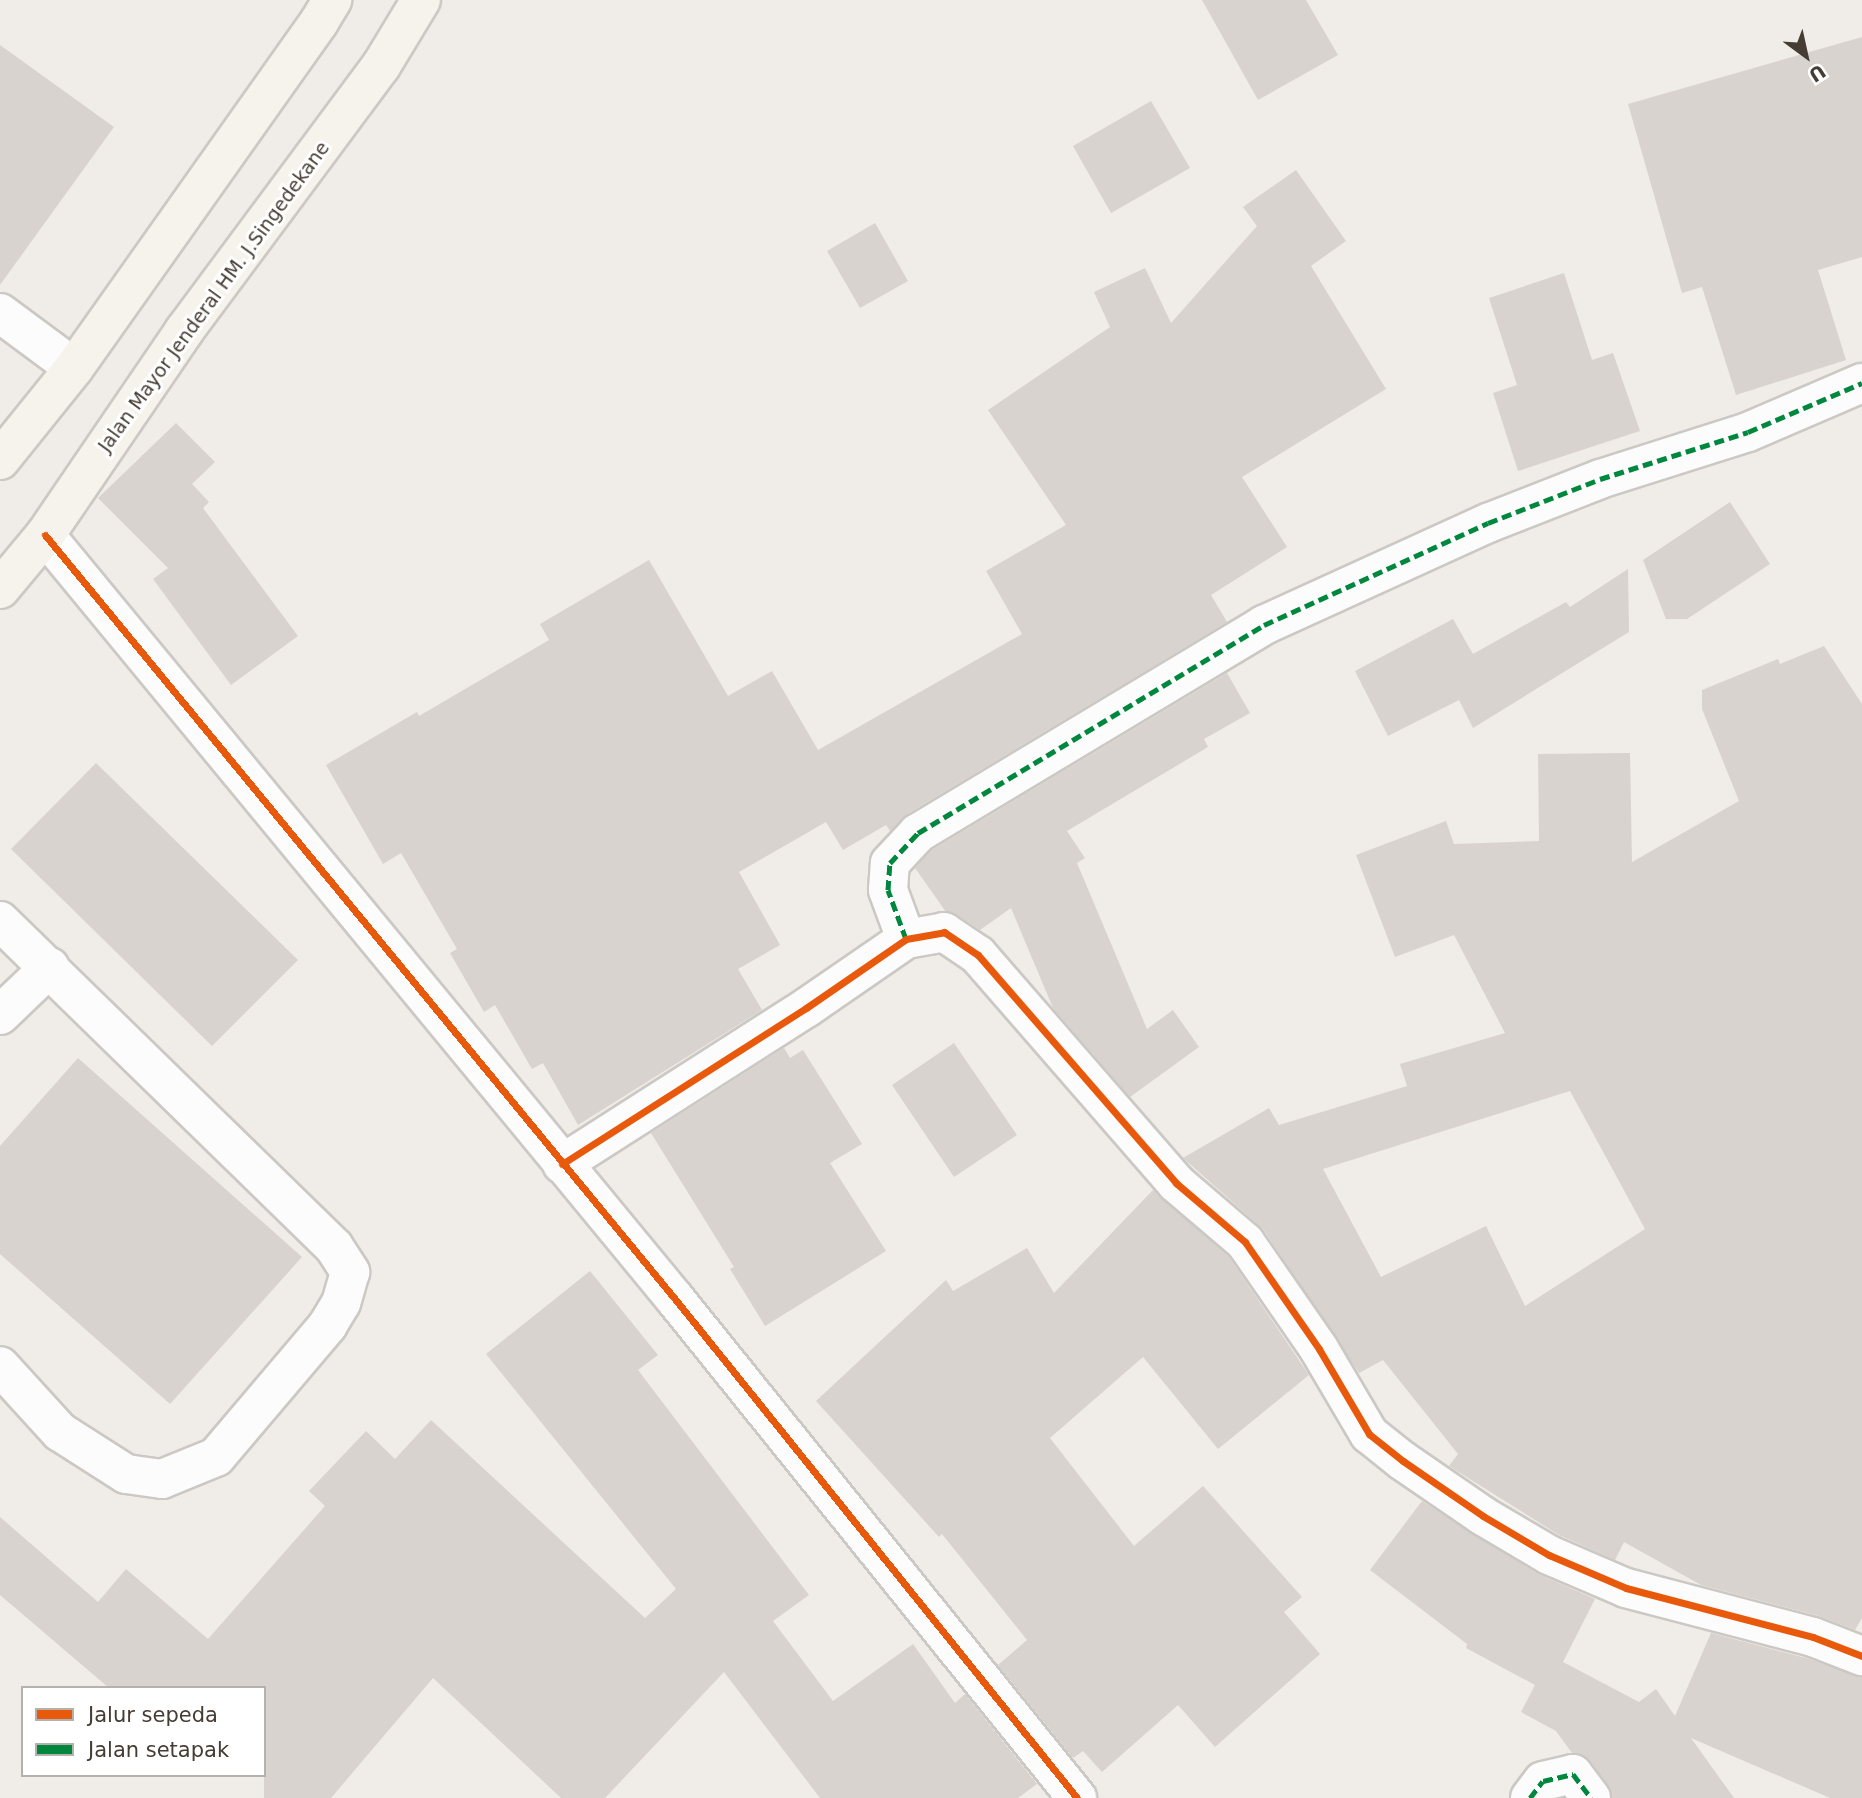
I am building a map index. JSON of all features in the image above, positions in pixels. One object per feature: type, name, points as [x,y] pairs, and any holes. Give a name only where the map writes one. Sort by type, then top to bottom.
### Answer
[{"type":"main road","points":[[0,460],[74,368],[332,0]]},
{"type":"main road","name":"Jalan Mayor Jenderal HM. J.Singedekane","points":[[0,589],[45,535],[184,331],[382,66],[421,0]]},
{"type":"street","points":[[0,313],[74,368]]},
{"type":"street","points":[[906,939],[888,890],[890,863],[918,833],[1264,625],[1488,523],[1600,479],[1748,432],[1862,383]]},
{"type":"street","points":[[45,535],[562,1164],[1077,1798]]},
{"type":"street","points":[[0,921],[334,1247],[350,1272],[341,1303],[328,1325],[216,1457],[162,1479],[126,1474],[60,1432],[0,1367]]},
{"type":"street","points":[[562,1164],[806,1008],[906,939],[944,932],[978,955],[1176,1183],[1245,1242],[1320,1349],[1369,1434],[1402,1461],[1483,1516],[1549,1555],[1626,1588],[1813,1637],[1862,1656]]},
{"type":"street","points":[[0,1015],[50,967]]},
{"type":"street","points":[[1530,1798],[1543,1781],[1573,1774],[1591,1798]]},
{"type":"building","points":[[1202,0],[1306,0],[1338,55],[1258,100]]},
{"type":"building","points":[[1862,37],[1862,257],[1818,270],[1846,360],[1736,395],[1702,287],[1682,293],[1628,104]]},
{"type":"building","points":[[0,45],[114,127],[0,285]]},
{"type":"building","points":[[1151,101],[1190,168],[1111,213],[1073,146]]},
{"type":"building","points":[[1296,170],[1346,241],[1311,266],[1386,389],[1242,477],[1287,547],[1211,595],[1227,622],[907,814],[890,831],[886,825],[843,850],[826,822],[739,872],[780,945],[738,969],[762,1010],[578,1125],[543,1063],[532,1069],[495,1005],[484,1012],[450,953],[457,949],[401,853],[383,864],[326,765],[417,712],[419,716],[549,640],[540,624],[649,560],[728,696],[772,671],[818,750],[1022,634],[986,571],[1066,525],[988,410],[1110,327],[1094,292],[1145,268],[1171,323],[1257,226],[1243,207]]},
{"type":"building","points":[[875,223],[908,281],[860,308],[827,251]]},
{"type":"building","points":[[1564,273],[1592,360],[1613,353],[1640,431],[1518,471],[1493,393],[1517,385],[1489,298]]},
{"type":"building","points":[[176,423],[215,462],[192,484],[209,502],[203,508],[298,636],[231,685],[153,579],[168,568],[98,498]]},
{"type":"building","points":[[1730,502],[1770,564],[1687,619],[1666,619],[1643,560]]},
{"type":"building","points":[[1628,569],[1629,632],[1473,728],[1459,700],[1388,736],[1355,671],[1453,619],[1473,654],[1566,602],[1570,607]]},
{"type":"building","points":[[1824,646],[1862,704],[1862,1618],[1855,1630],[1819,1616],[1701,1585],[1624,1542],[1615,1560],[1559,1535],[1449,1466],[1458,1454],[1383,1360],[1359,1373],[1263,1229],[1183,1158],[1269,1108],[1279,1125],[1407,1086],[1400,1064],[1505,1033],[1454,935],[1395,957],[1356,855],[1446,821],[1454,844],[1539,841],[1538,754],[1630,753],[1632,862],[1739,801],[1702,709],[1702,690],[1778,659],[1780,664]],"holes":[[[1570,1091],[1645,1229],[1525,1306],[1486,1226],[1381,1277],[1323,1169]]]},
{"type":"building","points":[[1227,673],[1250,713],[1204,739],[1208,747],[1067,831],[1085,858],[1077,863],[1147,1029],[1173,1010],[1199,1047],[1130,1097],[1053,1008],[1011,908],[980,930],[956,914],[946,912],[915,868],[932,850]]},
{"type":"building","points":[[96,763],[298,960],[212,1046],[11,849]]},
{"type":"building","points":[[954,1043],[1017,1135],[954,1177],[892,1085]]},
{"type":"building","points":[[784,1048],[790,1058],[803,1050],[862,1144],[830,1163],[886,1251],[765,1326],[730,1269],[734,1267],[651,1133]]},
{"type":"building","points":[[78,1058],[302,1257],[170,1404],[0,1254],[0,1146]]},
{"type":"building","points":[[1153,1190],[1229,1257],[1309,1375],[1218,1449],[1143,1357],[1050,1438],[1134,1546],[1203,1486],[1302,1597],[1284,1612],[1320,1654],[1215,1747],[1178,1705],[1102,1772],[1083,1751],[1073,1758],[998,1665],[1027,1640],[942,1534],[939,1537],[816,1401],[946,1280],[953,1291],[1027,1248],[1054,1293]]},
{"type":"building","points":[[590,1271],[658,1355],[638,1370],[809,1595],[773,1621],[833,1701],[913,1644],[955,1703],[965,1694],[1037,1784],[1018,1798],[820,1798],[724,1672],[605,1798],[561,1798],[433,1678],[331,1798],[264,1798],[266,1686],[107,1686],[0,1595],[0,1517],[98,1602],[126,1569],[208,1639],[325,1506],[309,1491],[366,1431],[395,1459],[431,1420],[645,1618],[676,1589],[486,1354]]},
{"type":"building","points":[[1422,1501],[1538,1574],[1595,1599],[1563,1662],[1639,1702],[1656,1689],[1675,1716],[1711,1633],[1806,1658],[1862,1677],[1862,1798],[1830,1798],[1691,1738],[1734,1798],[1612,1798],[1608,1785],[1590,1760],[1581,1754],[1572,1753],[1556,1731],[1521,1712],[1535,1685],[1466,1648],[1467,1644],[1370,1570]]},
{"type":"marked path","points":[[906,939],[888,890],[890,863],[918,833],[1264,625],[1488,523],[1600,479],[1748,432],[1862,383]]},
{"type":"marked path","points":[[1530,1798],[1543,1781],[1573,1774],[1591,1798]]},
{"type":"cycle path","points":[[45,535],[675,1299],[1077,1798]]},
{"type":"cycle path","points":[[562,1164],[806,1008],[906,939],[944,932],[978,955],[1176,1183],[1245,1242],[1319,1349],[1369,1434],[1403,1461],[1483,1516],[1549,1555],[1626,1588],[1813,1637],[1862,1656]]}]
